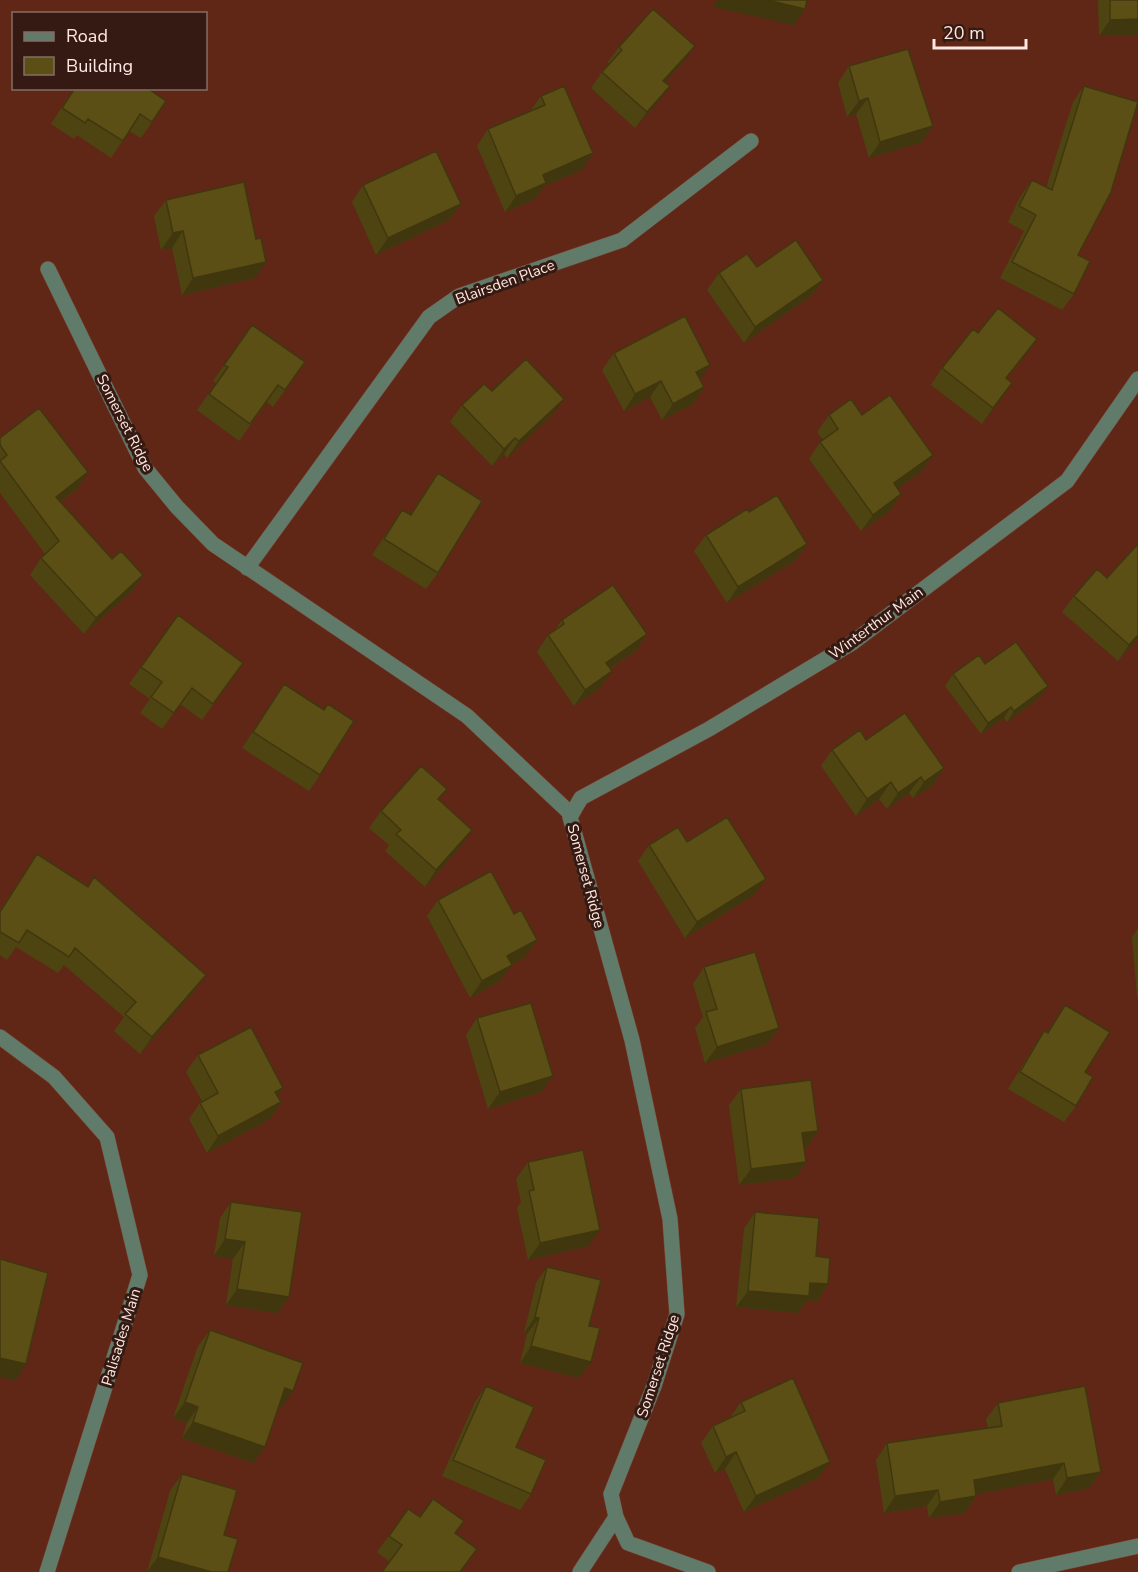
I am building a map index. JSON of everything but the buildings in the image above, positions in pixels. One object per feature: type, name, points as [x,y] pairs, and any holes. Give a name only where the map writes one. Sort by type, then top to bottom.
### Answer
[{"type":"street","name":"Blairsden Place","points":[[247,568],[429,316],[459,296],[622,240],[751,141]]},
{"type":"street","name":"Somerset Ridge","points":[[48,269],[145,468],[177,507],[213,544],[467,716],[571,814],[580,862],[632,1040],[670,1219],[677,1314],[654,1386],[610,1494],[616,1516],[628,1543],[708,1572]]},
{"type":"street","name":"Winterthur Main","points":[[571,814],[581,798],[709,729],[852,643],[1067,481],[1138,379]]},
{"type":"street","name":"Palisades Main","points":[[0,1037],[54,1077],[107,1137],[140,1275],[47,1572]]},
{"type":"street","points":[[580,1572],[616,1516]]},
{"type":"street","points":[[1019,1572],[1138,1546]]}]
